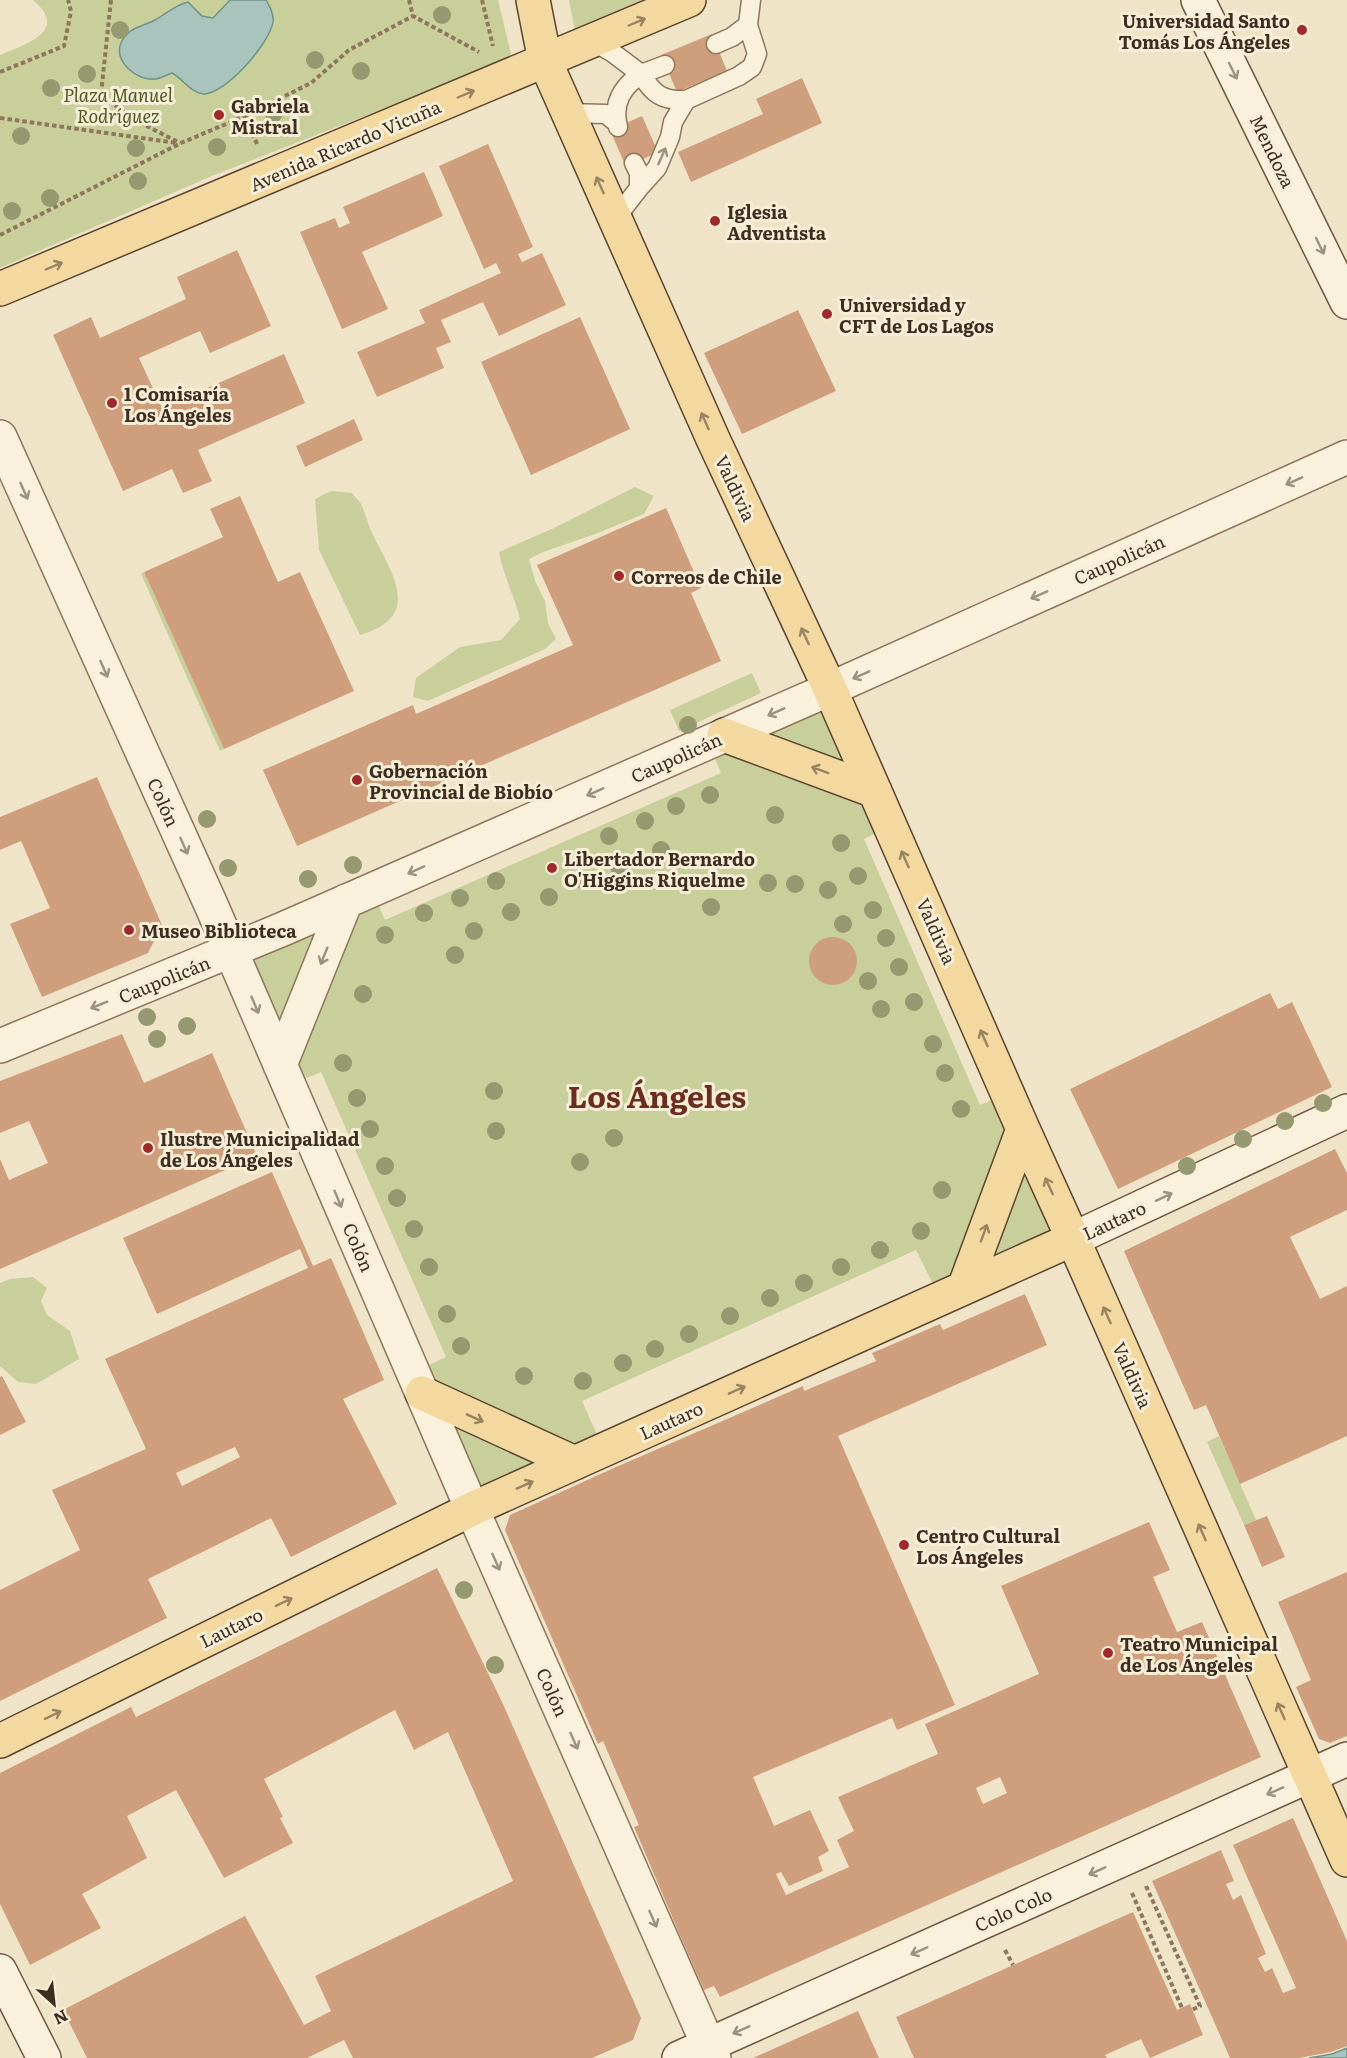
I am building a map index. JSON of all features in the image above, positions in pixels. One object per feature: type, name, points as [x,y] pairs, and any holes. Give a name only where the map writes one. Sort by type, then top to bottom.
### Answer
[{"type":"main road","name":"Valdivia","points":[[532,0],[545,61],[567,112],[713,439],[830,688],[1347,1860]]},
{"type":"main road","name":"Avenida Ricardo Vicuña","points":[[0,289],[689,0]]},
{"type":"main road","points":[[724,735],[875,791]]},
{"type":"main road","points":[[964,1288],[1023,1129]]},
{"type":"main road","name":"Lautaro","points":[[0,1741],[472,1509],[1073,1239]]},
{"type":"main road","points":[[422,1394],[574,1463]]},
{"type":"street","name":"Mendoza","points":[[1198,0],[1347,302]]},
{"type":"street","name":"Colón","points":[[0,437],[231,951],[472,1509],[711,2051]]},
{"type":"street","name":"Caupolicán","points":[[0,1046],[346,901],[1347,457]]},
{"type":"street","points":[[280,1065],[346,901]]},
{"type":"street","name":"Lautaro","points":[[1073,1239],[1347,1111]]},
{"type":"street","name":"Colo Colo","points":[[679,2058],[711,2051],[1347,1759]]},
{"type":"street","points":[[0,1971],[44,2058]]},
{"type":"lane","points":[[592,41],[614,53],[641,74],[648,86],[660,97],[672,101],[686,100],[739,76],[752,67],[757,54],[748,25],[751,0]]},
{"type":"lane","points":[[716,44],[732,37],[748,25]]},
{"type":"lane","points":[[567,112],[606,114],[617,125],[616,107],[620,94],[628,82],[641,74],[665,65]]},
{"type":"lane","points":[[615,219],[657,168],[670,137],[673,122],[686,100]]},
{"type":"lane","points":[[634,163],[639,173],[639,188]]},
{"type":"path","points":[[0,72],[64,46],[71,11],[68,0]]},
{"type":"path","points":[[111,0],[101,94],[133,119],[181,143]]},
{"type":"path","points":[[409,0],[413,16],[484,55]]},
{"type":"path","points":[[0,235],[181,143],[246,116],[311,83],[349,50],[413,16]]},
{"type":"path","points":[[246,116],[260,150]]},
{"type":"path","points":[[0,118],[181,143]]},
{"type":"path","points":[[1125,1859],[1182,2008]]},
{"type":"path","points":[[1125,1859],[1200,2006],[1192,2010]]},
{"type":"green space","name":"Plaza Manuel Rodríguez","points":[[33,0],[498,0],[512,58],[212,176],[0,268],[0,55],[32,41],[46,28],[47,20],[43,11]]},
{"type":"green space","points":[[569,0],[660,0],[576,37]]},
{"type":"green space","points":[[635,487],[654,496],[644,514],[529,559],[535,581],[545,601],[548,623],[556,639],[545,649],[428,701],[413,697],[416,678],[460,647],[501,640],[520,619],[499,552],[554,528]]},
{"type":"green space","points":[[331,491],[352,493],[360,503],[398,593],[397,606],[391,617],[379,627],[360,635],[319,550],[315,499]]},
{"type":"green space","points":[[144,572],[224,749],[220,751],[141,574]]},
{"type":"green space","points":[[752,673],[761,693],[679,731],[670,710]]},
{"type":"green space","points":[[827,695],[886,828],[864,839],[980,1105],[992,1100],[1067,1238],[939,1296],[916,1250],[582,1401],[602,1446],[474,1504],[417,1371],[446,1357],[321,1072],[293,1084],[237,954],[373,893],[385,920],[721,773],[710,747]]},
{"type":"green space","points":[[33,1277],[47,1288],[41,1301],[47,1315],[70,1331],[79,1359],[36,1384],[18,1382],[0,1366],[0,1283],[10,1279]]},
{"type":"green space","points":[[1219,1436],[1256,1520],[1244,1525],[1207,1442]]},
{"type":"water","points":[[230,0],[266,0],[273,22],[264,42],[255,54],[223,86],[203,94],[172,73],[147,79],[134,73],[123,63],[119,50],[124,38],[131,31],[188,2],[202,16],[213,18]]},
{"type":"water","points":[[1347,2048],[1347,2058],[1309,2058],[1332,2054]]},
{"type":"building","points":[[712,34],[727,71],[677,92],[661,55]]},
{"type":"building","points":[[802,78],[822,123],[691,182],[678,152],[763,114],[756,99]]},
{"type":"building","points":[[642,116],[658,152],[626,167],[610,130]]},
{"type":"building","points":[[488,144],[533,247],[518,254],[522,262],[542,253],[566,305],[499,336],[483,302],[441,320],[451,342],[436,348],[444,368],[377,397],[357,352],[425,323],[419,310],[501,273],[496,263],[484,269],[439,166]]},
{"type":"building","points":[[424,172],[443,216],[362,252],[388,309],[342,329],[300,232],[335,218],[339,228],[350,223],[343,207]]},
{"type":"building","points":[[237,250],[271,326],[210,353],[200,331],[139,358],[162,408],[284,354],[305,403],[198,450],[212,481],[183,493],[172,469],[123,491],[53,335],[91,317],[100,338],[186,299],[177,277]]},
{"type":"building","points":[[798,310],[836,391],[742,434],[704,353]]},
{"type":"building","points":[[580,317],[630,429],[531,475],[481,362]]},
{"type":"building","points":[[354,419],[363,440],[305,467],[296,446]]},
{"type":"building","points":[[240,496],[278,582],[300,572],[354,691],[224,749],[144,572],[223,537],[210,509]]},
{"type":"building","points":[[666,508],[701,588],[691,593],[721,661],[297,846],[263,770],[413,705],[416,714],[573,645],[537,565]]},
{"type":"building","points":[[97,777],[162,925],[148,953],[42,997],[10,924],[50,908],[21,841],[0,850],[0,817]]},
{"type":"building","points":[[833,937],[850,944],[857,961],[850,978],[833,985],[816,978],[809,961],[816,944]]},
{"type":"building","points":[[1270,993],[1278,1009],[1292,1002],[1332,1087],[1118,1189],[1070,1089]]},
{"type":"building","name":"Ilustre Municipalidad de Los Ángeles","points":[[122,1034],[144,1083],[212,1053],[257,1156],[0,1269],[0,1159],[9,1180],[48,1163],[29,1121],[0,1133],[0,1081]]},
{"type":"building","points":[[1335,1149],[1347,1173],[1347,1210],[1290,1237],[1320,1299],[1347,1286],[1347,1436],[1240,1484],[1206,1405],[1194,1410],[1124,1251]]},
{"type":"building","points":[[272,1172],[313,1266],[331,1258],[384,1380],[343,1399],[397,1504],[291,1557],[271,1518],[148,1579],[167,1618],[0,1701],[0,1590],[80,1550],[52,1490],[146,1449],[105,1359],[308,1268],[300,1249],[157,1314],[123,1238]],"holes":[[[235,1447],[240,1457],[182,1486],[176,1473]]]},
{"type":"building","points":[[1025,1294],[1047,1345],[838,1436],[955,1705],[897,1730],[892,1718],[753,1777],[774,1826],[810,1810],[829,1851],[818,1857],[823,1871],[789,1886],[781,1872],[776,1874],[786,1895],[849,1867],[837,1840],[854,1831],[838,1797],[938,1754],[925,1724],[1039,1674],[1001,1586],[1149,1522],[1170,1570],[1153,1577],[1177,1632],[1202,1622],[1261,1757],[720,1997],[714,1986],[704,1990],[682,1940],[634,1827],[639,1825],[603,1741],[598,1744],[505,1530],[510,1515],[803,1386],[804,1391],[876,1361],[872,1353],[940,1324],[943,1330]],"holes":[[[1000,1777],[1007,1793],[983,1804],[976,1788]]]},
{"type":"building","points":[[2,1376],[26,1422],[0,1435],[0,1377]]},
{"type":"building","points":[[1267,1516],[1285,1557],[1262,1567],[1244,1525]]},
{"type":"building","points":[[437,1568],[503,1704],[641,2018],[633,2040],[592,2058],[353,2058],[344,2040],[307,2058],[87,2058],[63,2010],[245,1916],[304,2025],[331,2011],[315,1976],[513,1881],[448,1732],[414,1750],[395,1710],[264,1779],[293,1843],[224,1878],[176,1790],[127,1816],[147,1858],[82,1894],[101,1928],[30,1965],[0,1904],[0,1773],[131,1707],[136,1717]]},
{"type":"building","points":[[1347,1572],[1347,1736],[1330,1743],[1319,1739],[1296,1687],[1311,1680],[1278,1602]]},
{"type":"building","points":[[1293,1818],[1347,1941],[1347,2046],[1331,2052],[1299,2058],[1230,2058],[1152,1881],[1221,1850],[1234,1881],[1226,1884],[1233,1900],[1241,1895],[1266,1954],[1258,1958],[1265,1972],[1272,1968],[1283,1993],[1296,1988],[1233,1845]]},
{"type":"building","points":[[1133,1912],[1177,2010],[1190,2004],[1203,2035],[1150,2058],[1141,2039],[1105,2055],[1107,2058],[914,2058],[896,2017]]},
{"type":"building","points":[[858,2011],[879,2058],[753,2058]]},
{"type":"place","name":"Universidad Santo Tomás Los Ángeles","points":[[1302,30]]},
{"type":"place","name":"Gabriela Mistral","points":[[219,115]]},
{"type":"place","name":"Iglesia Adventista","points":[[715,221]]},
{"type":"place","name":"Universidad y CFT de Los Lagos","points":[[827,314]]},
{"type":"place","name":"1 Comisaría Los Ángeles","points":[[112,403]]},
{"type":"place","name":"Correos de Chile","points":[[619,576]]},
{"type":"place","name":"Gobernación Provincial de Biobío","points":[[357,780]]},
{"type":"place","name":"Libertador Bernardo O'Higgins Riquelme","points":[[552,868]]},
{"type":"place","name":"Museo Biblioteca","points":[[129,930]]},
{"type":"place","name":"Ilustre Municipalidad de Los Ángeles","points":[[148,1148]]},
{"type":"place","name":"Centro Cultural Los Ángeles","points":[[904,1545]]},
{"type":"place","name":"Teatro Municipal de Los Ángeles","points":[[1108,1653]]},
{"type":"district","name":"Los Ángeles","points":[[657,1095]]}]
